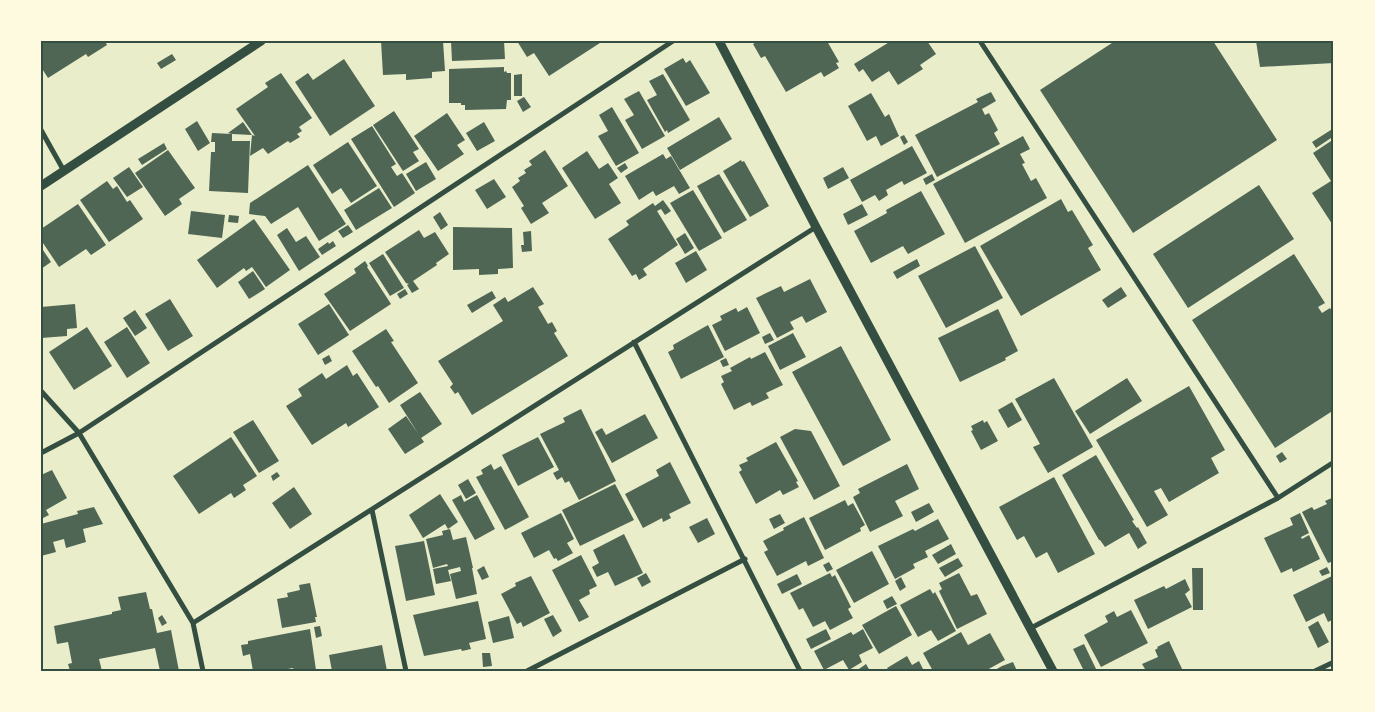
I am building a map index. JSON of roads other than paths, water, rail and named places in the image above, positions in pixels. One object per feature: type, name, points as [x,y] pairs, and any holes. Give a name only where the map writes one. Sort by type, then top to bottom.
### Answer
[{"type":"street","points":[[41,186],[261,41]]},
{"type":"street","points":[[41,453],[78,433],[673,41]]},
{"type":"street","points":[[719,41],[1053,671]]},
{"type":"street","points":[[980,41],[1278,498]]},
{"type":"street","points":[[41,130],[64,171]]},
{"type":"street","points":[[193,623],[816,227]]},
{"type":"street","points":[[634,342],[800,671]]},
{"type":"street","points":[[41,391],[78,433],[193,623],[203,671]]},
{"type":"street","points":[[1031,628],[1278,498],[1334,462]]},
{"type":"street","points":[[372,510],[406,671]]},
{"type":"street","points":[[527,671],[745,559]]},
{"type":"street","points":[[1315,671],[1334,662]]}]
